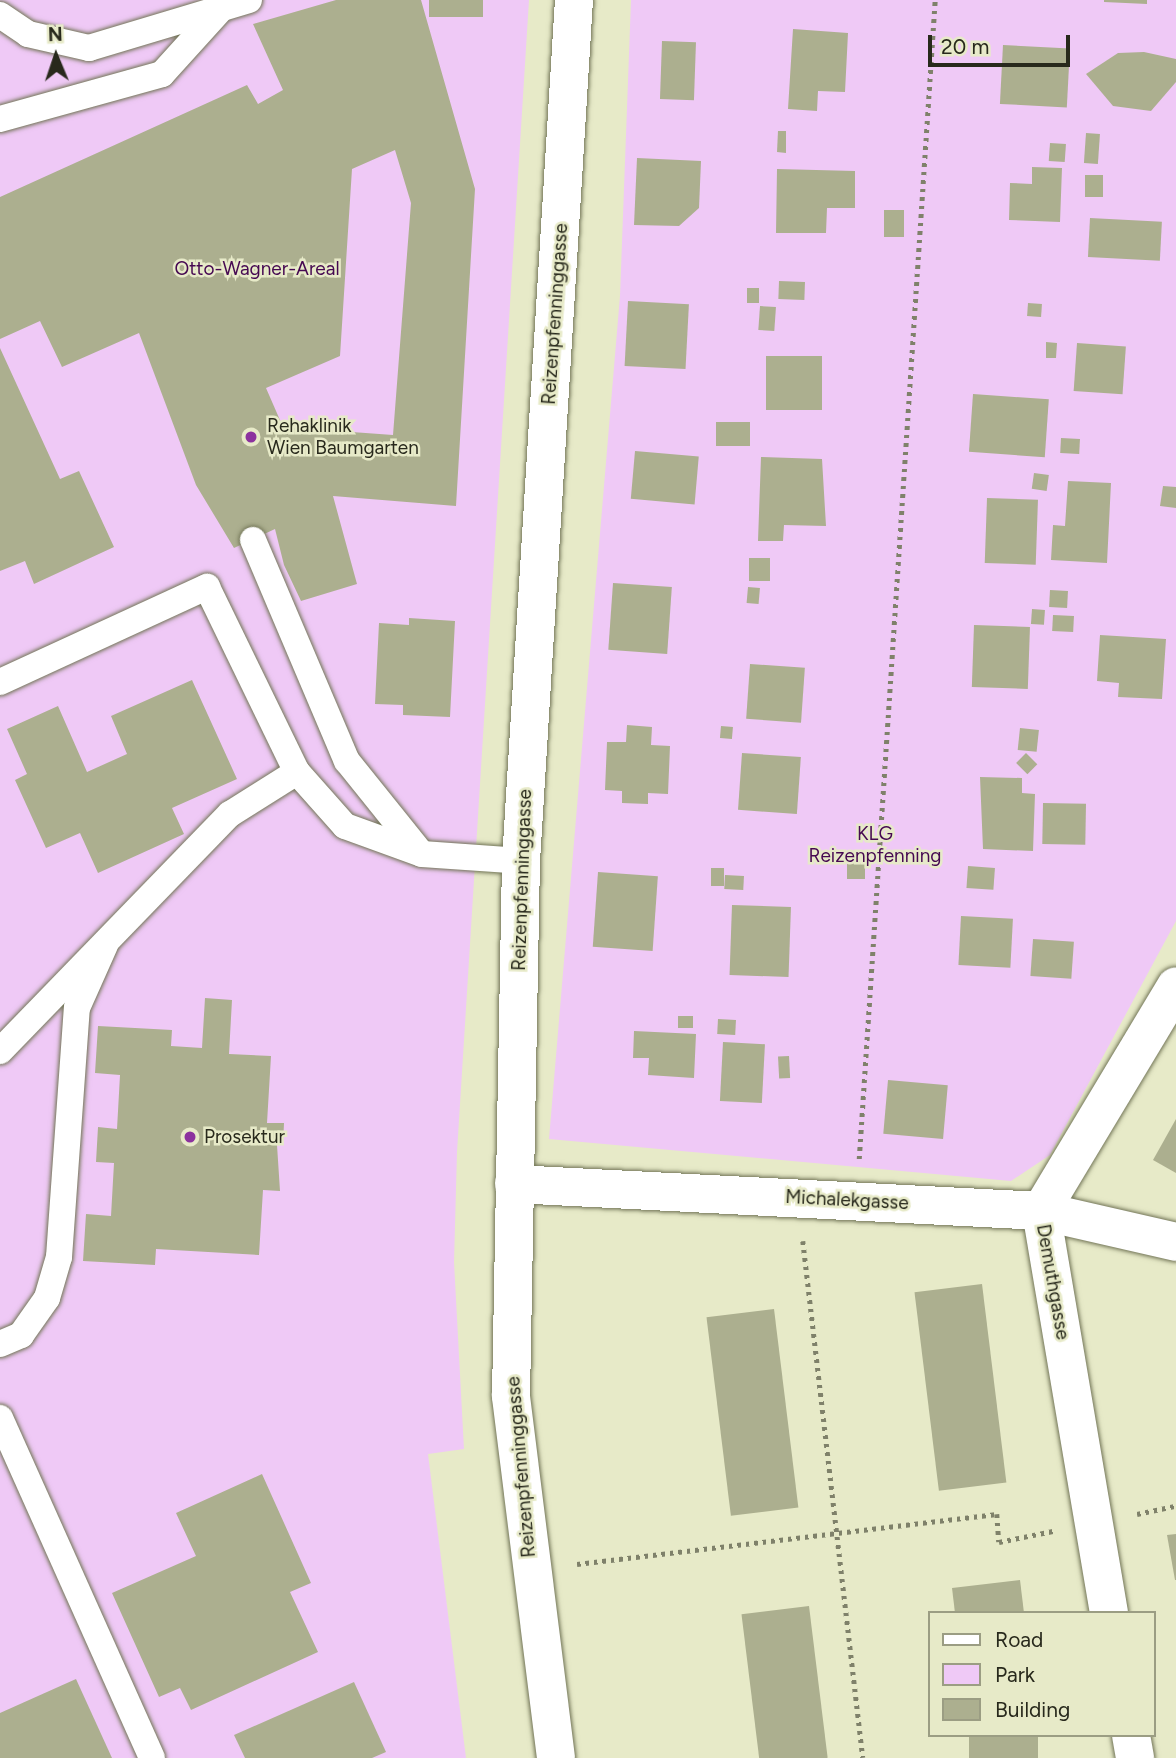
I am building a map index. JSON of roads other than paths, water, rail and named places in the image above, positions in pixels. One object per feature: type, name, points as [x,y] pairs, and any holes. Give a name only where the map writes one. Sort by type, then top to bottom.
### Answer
[{"type":"street","name":"Reizenpfenninggasse","points":[[556,1758],[511,1396],[521,861],[574,0]]},
{"type":"street","name":"Demuthgasse","points":[[1109,1611],[1041,1211],[1176,986]]},
{"type":"street","name":"Michalekgasse","points":[[514,1184],[1041,1211],[1176,1242]]},
{"type":"street","points":[[1131,1737],[1135,1758]]},
{"type":"lane","points":[[0,15],[38,37],[89,48],[249,0]]},
{"type":"lane","points":[[0,119],[162,74],[222,8]]},
{"type":"lane","points":[[253,540],[347,761],[422,855]]},
{"type":"lane","points":[[0,682],[207,587],[297,772],[345,826],[422,855],[521,861]]},
{"type":"lane","points":[[0,1051],[230,814],[297,772]]},
{"type":"lane","points":[[0,1344],[20,1335],[47,1298],[59,1257],[77,1008],[105,945]]},
{"type":"lane","points":[[0,1419],[152,1758]]},
{"type":"place","name":"Rehaklinik Wien Baumgarten","points":[[251,437]]},
{"type":"place","name":"Prosektur","points":[[190,1137]]},
{"type":"park label","name":"Otto-Wagner-Areal","points":[[257,269]]},
{"type":"park label","name":"KLG Reizenpfenning","points":[[875,845]]}]
